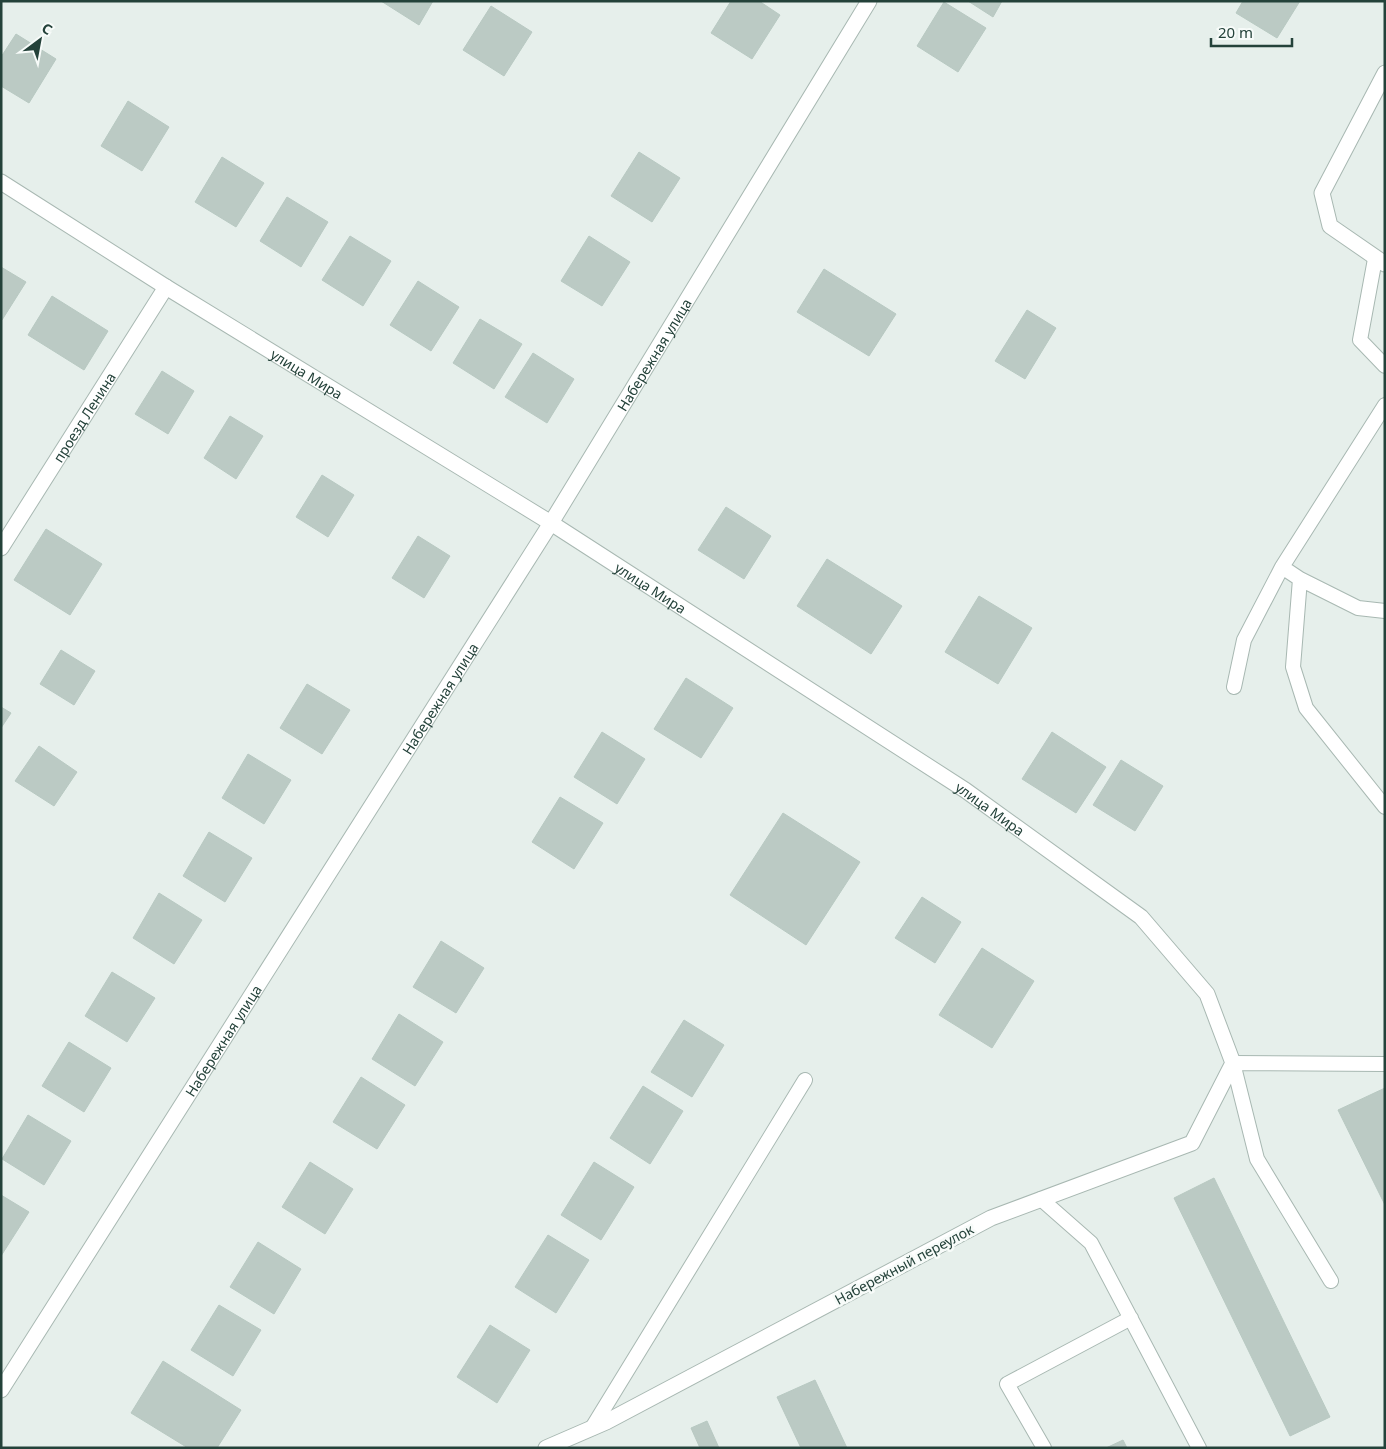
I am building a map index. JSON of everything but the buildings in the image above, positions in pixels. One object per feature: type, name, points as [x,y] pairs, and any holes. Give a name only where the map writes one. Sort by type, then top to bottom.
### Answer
[{"type":"street","name":"Набережная улица","points":[[1,1390],[551,523],[870,1]]},
{"type":"street","points":[[1380,261],[1330,226],[1322,193],[1385,73]]},
{"type":"street","name":"улица Мира","points":[[1,182],[551,523],[966,790],[1141,917],[1207,994],[1233,1063]]},
{"type":"street","name":"проезд Ленина","points":[[1,548],[166,286]]},
{"type":"street","name":"Набережный переулок","points":[[546,1448],[592,1428],[991,1218],[1192,1143],[1233,1063]]},
{"type":"lane","points":[[1380,261],[1360,340],[1385,366]]},
{"type":"lane","points":[[1234,687],[1244,640],[1282,567],[1385,405]]},
{"type":"lane","points":[[1282,567],[1300,579],[1358,608],[1385,611]]},
{"type":"lane","points":[[1300,579],[1293,668],[1306,708],[1385,807]]},
{"type":"lane","points":[[1331,1281],[1257,1159],[1233,1063],[1385,1064]]},
{"type":"lane","points":[[592,1428],[805,1080]]},
{"type":"lane","points":[[1041,1199],[1091,1244],[1199,1448]]},
{"type":"lane","points":[[1044,1448],[1007,1384],[1131,1318]]}]
